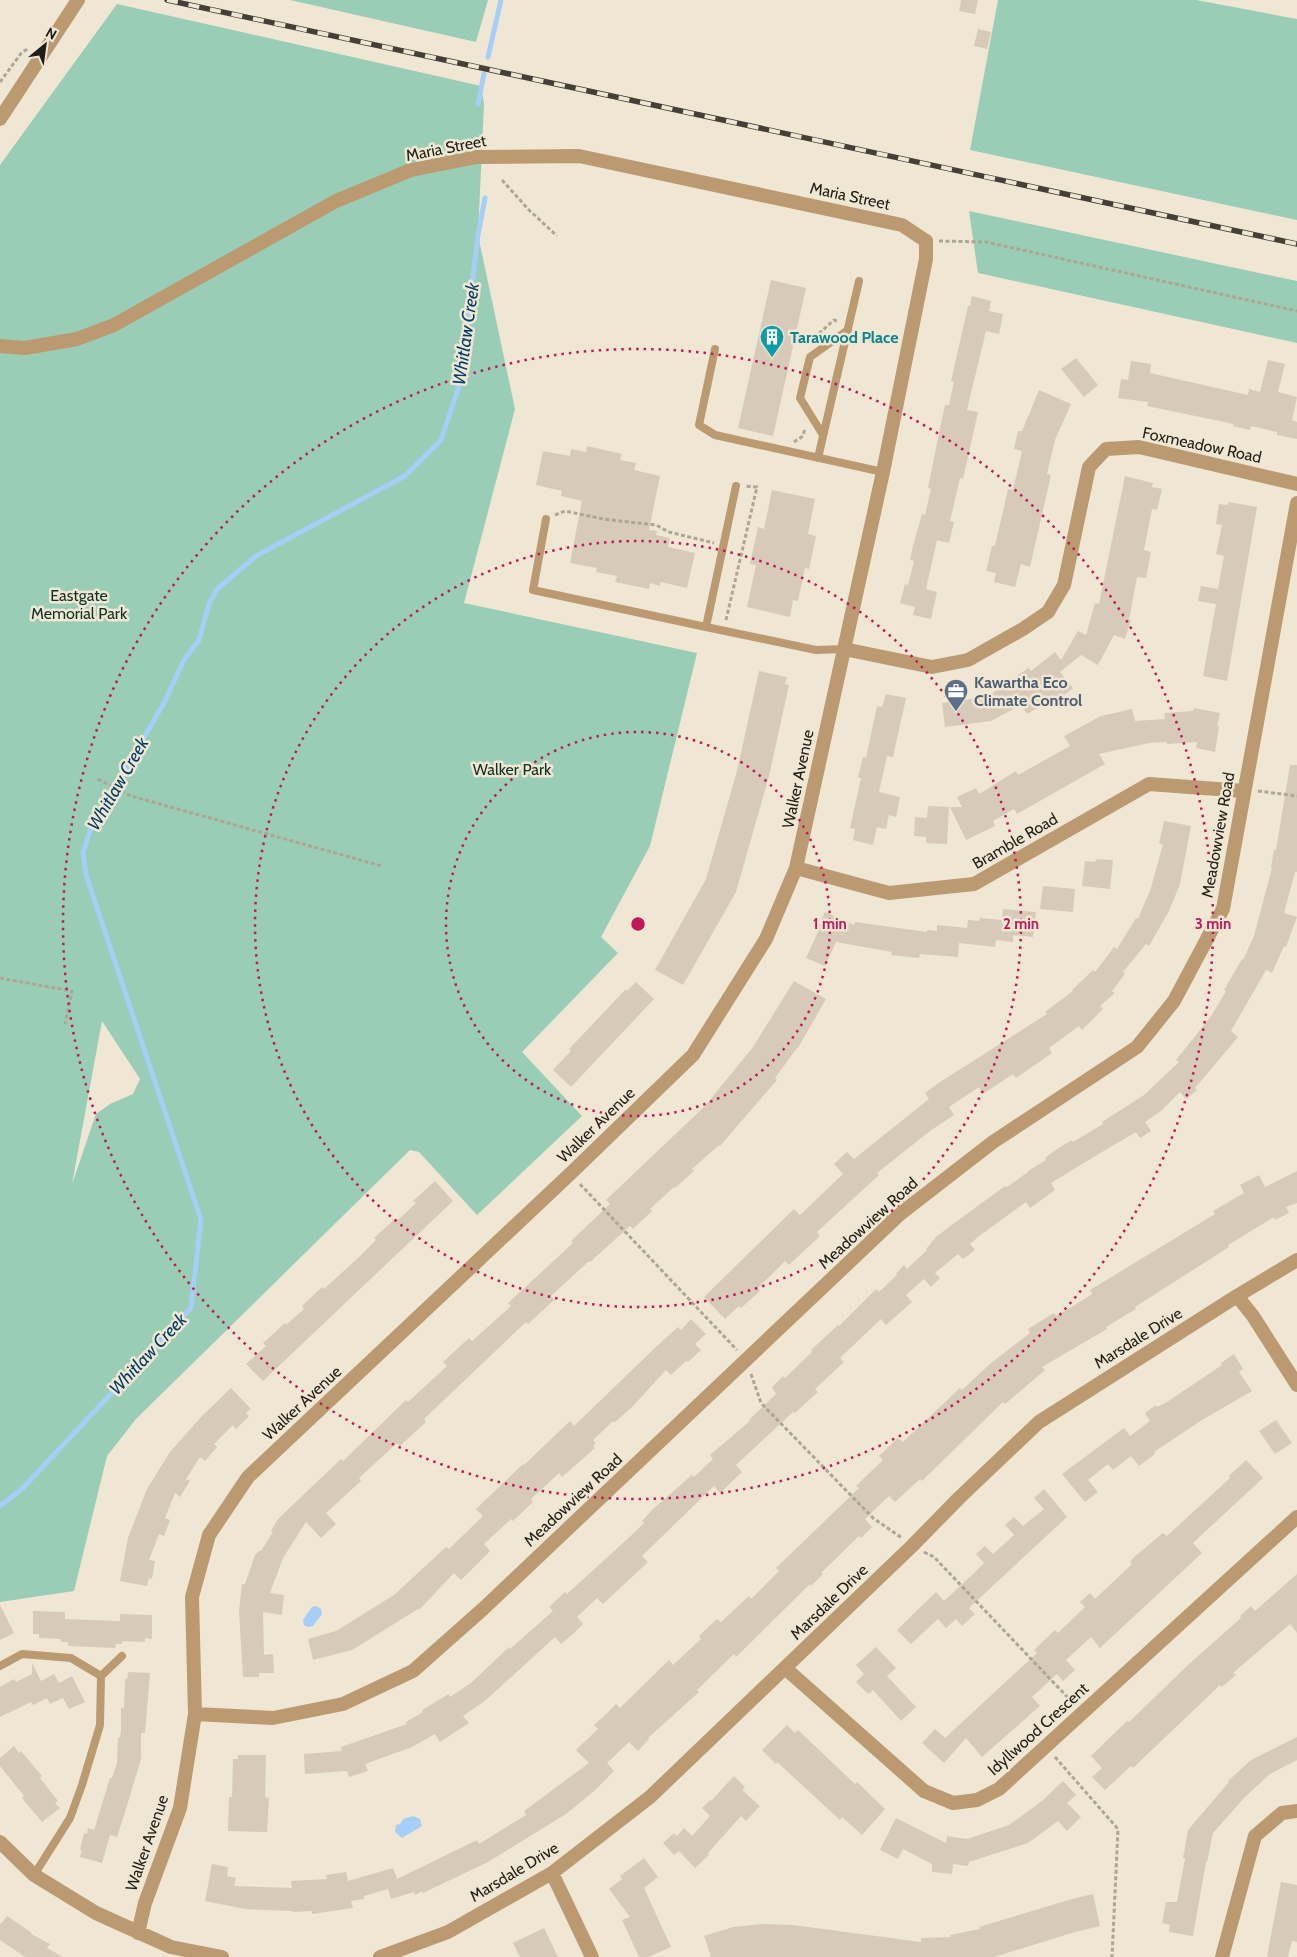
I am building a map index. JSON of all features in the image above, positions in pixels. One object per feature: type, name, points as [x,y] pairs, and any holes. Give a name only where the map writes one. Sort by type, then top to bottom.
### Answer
[{"type":"street","points":[[0,119],[78,0]]},
{"type":"street","name":"Maria Street","points":[[0,346],[25,348],[77,339],[114,325],[336,201],[411,170],[477,157],[579,156],[902,225],[926,241]]},
{"type":"street","name":"Walker Avenue","points":[[138,1932],[145,1903],[180,1808],[195,1714],[192,1597],[209,1535],[248,1477],[570,1174],[693,1055],[766,939],[796,868],[883,472],[926,259],[926,241]]},
{"type":"street","name":"Foxmeadow Road","points":[[844,649],[932,667],[968,660],[1023,629],[1048,612],[1064,585],[1089,466],[1106,449],[1139,447],[1297,484]]},
{"type":"street","name":"Meadowview Road","points":[[195,1714],[273,1718],[343,1704],[413,1671],[483,1609],[900,1214],[993,1142],[1136,1047],[1174,1001],[1223,909],[1297,503]]},
{"type":"street","name":"Bramble Road","points":[[796,868],[889,893],[974,884],[1150,784],[1244,791]]},
{"type":"street","name":"Marsdale Drive","points":[[380,1957],[448,1932],[552,1873],[650,1797],[1039,1422],[1297,1260]]},
{"type":"street","points":[[1237,1296],[1253,1316],[1297,1385]]},
{"type":"street","name":"Idyllwood Crescent","points":[[785,1668],[924,1791],[953,1803],[977,1800],[1000,1789],[1297,1517]]},
{"type":"street","points":[[1222,1957],[1255,1836],[1282,1813],[1297,1811]]},
{"type":"street","points":[[0,1842],[34,1875],[96,1914],[171,1947],[222,1957]]},
{"type":"street","points":[[552,1873],[592,1957]]},
{"type":"lane","points":[[818,458],[859,281]]},
{"type":"lane","points":[[823,435],[800,398],[810,357],[848,327]]},
{"type":"lane","points":[[714,349],[699,425],[715,435],[883,472]]},
{"type":"lane","points":[[706,627],[736,486]]},
{"type":"lane","points":[[546,519],[533,590],[816,650],[844,649]]},
{"type":"lane","points":[[0,1666],[22,1654],[70,1658],[101,1676]]},
{"type":"lane","points":[[34,1875],[70,1818],[100,1725],[101,1676],[122,1656]]},
{"type":"path","points":[[502,180],[529,210],[557,236]]},
{"type":"path","points":[[926,241],[986,242],[1297,311]]},
{"type":"path","points":[[813,339],[834,320],[848,327]]},
{"type":"path","points":[[792,443],[803,436],[806,425]]},
{"type":"path","points":[[723,631],[757,487],[736,486]]},
{"type":"path","points":[[546,519],[565,511],[602,520],[656,525],[668,532],[724,546]]},
{"type":"path","points":[[98,779],[131,796],[382,866]]},
{"type":"path","points":[[1244,791],[1272,792],[1297,796]]},
{"type":"path","points":[[0,978],[72,991],[65,1024]]},
{"type":"path","points":[[570,1174],[746,1360],[761,1404],[873,1518],[912,1546],[934,1557],[1083,1714]]},
{"type":"path","points":[[1046,1747],[1118,1829],[1112,1957]]},
{"type":"green space","points":[[290,0],[488,0],[476,42]]},
{"type":"green space","points":[[998,0],[1196,0],[1297,19],[1297,220],[970,150]]},
{"type":"green space","points":[[117,4],[481,86],[484,104],[478,235],[515,409],[464,603],[697,653],[650,846],[601,937],[618,953],[522,1052],[582,1116],[477,1215],[419,1152],[410,1150],[136,1419],[107,1456],[74,1591],[0,1602],[0,165]],"holes":[[[102,1021],[140,1079],[133,1094],[110,1104],[96,1114],[72,1184]]]},
{"type":"green space","points":[[969,211],[1297,281],[1297,343],[978,273]]},
{"type":"water","points":[[316,1606],[321,1609],[322,1614],[313,1626],[308,1627],[304,1625],[303,1620],[312,1607]]},
{"type":"water","points":[[413,1816],[420,1819],[422,1826],[402,1838],[395,1832],[396,1825],[400,1824],[403,1819]]},
{"type":"building","points":[[961,0],[978,0],[975,14],[959,11]]},
{"type":"building","points":[[978,29],[991,32],[987,49],[974,46]]},
{"type":"building","name":"Tarawood Place","points":[[771,280],[806,288],[773,436],[738,428]]},
{"type":"building","points":[[972,296],[991,301],[989,311],[1003,314],[999,334],[986,331],[967,410],[978,412],[963,479],[960,478],[950,521],[954,522],[949,543],[937,540],[926,589],[937,592],[931,619],[913,615],[915,607],[900,603],[905,584],[908,585],[914,561],[910,560],[922,514],[925,515],[931,489],[928,488],[941,423],[945,405],[949,405],[954,382],[951,381]]},
{"type":"building","points":[[1076,358],[1098,385],[1084,397],[1061,369]]},
{"type":"building","points":[[1268,360],[1285,364],[1278,392],[1297,397],[1292,420],[1297,422],[1297,439],[1277,435],[1277,432],[1251,426],[1250,430],[1233,426],[1234,424],[1147,406],[1148,402],[1118,398],[1121,379],[1128,380],[1131,361],[1151,364],[1150,373],[1248,395],[1249,389],[1260,392]]},
{"type":"building","points":[[1039,390],[1071,404],[1055,440],[1047,474],[1051,475],[1030,567],[1021,564],[1015,587],[994,582],[996,573],[986,571],[992,546],[995,546],[1008,489],[1013,490],[1022,451],[1014,449],[1018,431],[1022,431]]},
{"type":"building","points":[[587,446],[622,454],[620,460],[636,463],[634,470],[660,476],[649,530],[657,531],[656,535],[670,538],[668,547],[695,553],[687,588],[661,582],[660,586],[650,583],[649,589],[615,582],[617,576],[596,572],[597,568],[570,563],[582,501],[561,496],[562,491],[536,485],[543,451],[570,456],[571,449],[586,452]]},
{"type":"building","points":[[1125,476],[1153,483],[1152,487],[1162,489],[1157,510],[1152,509],[1144,550],[1151,552],[1146,578],[1137,577],[1129,620],[1131,620],[1125,639],[1114,635],[1098,665],[1081,655],[1060,672],[1073,688],[1058,700],[1056,697],[1027,714],[1021,705],[991,721],[945,727],[942,703],[985,697],[1017,679],[1015,677],[1029,668],[1031,671],[1055,652],[1061,660],[1078,631],[1086,635],[1095,603],[1099,604]]},
{"type":"building","points":[[772,490],[815,499],[808,534],[816,536],[809,569],[805,568],[798,601],[793,600],[790,617],[747,607],[756,565],[750,564],[758,527],[764,529]]},
{"type":"building","points":[[1229,502],[1257,507],[1227,681],[1203,676],[1216,604],[1198,601],[1201,586],[1218,589],[1224,556],[1216,554],[1222,525],[1216,524],[1219,504],[1228,505]]},
{"type":"building","points":[[759,671],[787,677],[785,684],[789,685],[769,776],[736,892],[683,985],[655,970],[706,879],[737,771]]},
{"type":"building","points":[[886,694],[906,698],[893,757],[887,756],[879,792],[900,797],[896,817],[889,815],[886,829],[877,827],[873,845],[853,840],[855,829],[850,828],[861,778],[858,777],[863,757],[866,758],[877,706],[882,707]]},
{"type":"building","points":[[1194,708],[1220,713],[1215,752],[1196,748],[1197,742],[1167,744],[1166,742],[1149,743],[1099,754],[1105,764],[1017,814],[1014,809],[993,821],[995,826],[966,840],[950,807],[962,807],[957,797],[976,788],[979,794],[1016,771],[1018,775],[1070,746],[1064,736],[1101,716],[1132,709],[1135,721],[1165,719],[1164,713],[1193,711]]},
{"type":"building","points":[[1290,765],[1297,765],[1297,872],[1295,872],[1284,913],[1297,917],[1286,947],[1284,946],[1272,973],[1266,970],[1231,1031],[1238,1037],[1195,1088],[1197,1090],[1186,1099],[1180,1092],[1161,1111],[1145,1122],[1151,1131],[1140,1138],[1136,1132],[1051,1183],[1055,1190],[1030,1208],[1026,1202],[978,1237],[970,1244],[975,1250],[963,1259],[958,1254],[935,1273],[940,1278],[931,1287],[924,1279],[906,1295],[912,1302],[886,1325],[881,1319],[840,1358],[844,1362],[815,1389],[818,1392],[795,1413],[793,1412],[736,1465],[742,1472],[720,1493],[714,1486],[642,1556],[648,1562],[603,1604],[597,1598],[577,1617],[583,1624],[574,1633],[561,1644],[555,1637],[486,1700],[463,1716],[469,1723],[440,1742],[435,1734],[412,1747],[365,1764],[368,1771],[349,1777],[347,1771],[305,1774],[304,1754],[342,1751],[341,1747],[407,1724],[406,1722],[423,1712],[422,1710],[449,1694],[450,1697],[471,1683],[509,1647],[510,1649],[553,1611],[549,1607],[565,1592],[567,1594],[635,1532],[644,1523],[642,1521],[653,1509],[692,1475],[694,1477],[713,1459],[710,1455],[750,1421],[776,1394],[772,1387],[783,1376],[785,1378],[812,1352],[811,1350],[839,1326],[876,1289],[879,1292],[897,1275],[904,1265],[907,1269],[927,1250],[936,1237],[949,1227],[1005,1186],[1007,1187],[1046,1160],[1045,1158],[1057,1149],[1103,1124],[1102,1122],[1144,1095],[1179,1062],[1176,1060],[1212,1015],[1226,991],[1224,990],[1243,960],[1254,936],[1272,868],[1274,850],[1276,850]]},
{"type":"building","points":[[928,806],[949,807],[947,844],[926,843],[926,837],[914,836],[915,817],[927,818]]},
{"type":"building","points":[[1164,821],[1191,826],[1180,884],[1169,911],[1149,946],[1146,944],[1123,972],[1125,974],[1112,991],[1115,993],[1100,1006],[1103,1009],[1082,1030],[1079,1026],[1049,1048],[1052,1053],[1016,1078],[1013,1074],[983,1094],[979,1087],[949,1107],[954,1115],[930,1131],[877,1173],[879,1175],[817,1232],[820,1236],[789,1265],[785,1261],[758,1288],[760,1291],[725,1319],[704,1297],[794,1209],[800,1215],[843,1174],[834,1164],[847,1152],[854,1159],[929,1099],[925,1093],[1047,1014],[1045,1012],[1073,991],[1093,970],[1095,972],[1114,947],[1117,949],[1136,918],[1138,919],[1151,888],[1163,844],[1159,844]]},
{"type":"building","points":[[1096,859],[1113,860],[1110,889],[1082,886],[1085,861],[1095,862]]},
{"type":"building","points":[[1043,886],[1075,889],[1073,912],[1040,909]]},
{"type":"building","points":[[1003,909],[1036,912],[1033,937],[1013,935],[1013,942],[996,940],[995,947],[959,943],[958,957],[920,954],[919,958],[891,955],[892,952],[836,942],[825,966],[806,958],[825,912],[854,925],[855,922],[927,932],[927,930],[937,931],[937,925],[967,928],[968,920],[979,921],[980,918],[1002,920]]},
{"type":"building","points":[[794,981],[826,999],[798,1048],[775,1078],[777,1080],[720,1146],[692,1169],[694,1171],[650,1209],[652,1211],[633,1229],[630,1226],[589,1261],[551,1296],[554,1300],[528,1324],[526,1322],[424,1419],[426,1422],[400,1446],[397,1443],[359,1478],[361,1481],[326,1513],[336,1524],[321,1538],[306,1522],[283,1558],[270,1593],[284,1595],[282,1615],[263,1612],[264,1655],[273,1654],[274,1673],[259,1673],[259,1677],[243,1677],[239,1611],[242,1584],[245,1584],[255,1555],[261,1551],[273,1532],[271,1531],[278,1519],[341,1459],[343,1461],[406,1400],[408,1402],[447,1366],[443,1362],[469,1338],[472,1341],[511,1306],[508,1303],[573,1243],[571,1241],[610,1204],[606,1200],[705,1106],[753,1047]]},
{"type":"building","points":[[636,982],[654,999],[571,1087],[553,1070],[571,1051],[569,1049],[626,989],[627,991]]},
{"type":"building","points":[[1297,1171],[1297,1203],[1286,1207],[1289,1213],[1275,1220],[1274,1217],[1228,1245],[1229,1247],[1106,1327],[1107,1329],[1042,1367],[1045,1370],[1005,1404],[1003,1402],[922,1481],[920,1479],[895,1502],[889,1496],[865,1519],[872,1527],[861,1538],[859,1536],[821,1573],[823,1574],[811,1586],[810,1584],[736,1657],[734,1654],[697,1690],[699,1692],[648,1738],[638,1751],[629,1742],[607,1763],[614,1771],[594,1791],[566,1814],[488,1862],[415,1895],[414,1892],[391,1899],[388,1889],[364,1896],[364,1899],[351,1901],[353,1908],[312,1914],[312,1911],[293,1912],[245,1909],[205,1901],[212,1864],[228,1867],[227,1876],[236,1878],[234,1886],[292,1888],[291,1881],[327,1879],[326,1875],[346,1872],[348,1881],[393,1868],[397,1879],[477,1840],[479,1844],[526,1815],[524,1811],[589,1763],[576,1750],[598,1729],[594,1725],[616,1704],[620,1708],[669,1660],[673,1665],[701,1639],[699,1636],[717,1619],[721,1622],[749,1596],[751,1599],[779,1571],[776,1568],[859,1488],[856,1486],[883,1460],[879,1456],[898,1438],[903,1442],[960,1388],[962,1390],[991,1363],[1030,1333],[1028,1329],[1054,1313],[1056,1316],[1075,1305],[1092,1294],[1090,1290],[1215,1214],[1213,1211],[1244,1193],[1240,1185],[1259,1175],[1265,1187]]},
{"type":"building","points":[[435,1181],[453,1201],[263,1381],[246,1364],[266,1346],[263,1343],[304,1309],[302,1306],[358,1258],[376,1240],[374,1238],[396,1218],[398,1220],[416,1203],[413,1201]]},
{"type":"building","points":[[691,1319],[706,1334],[695,1344],[701,1350],[671,1375],[666,1370],[632,1407],[614,1423],[613,1421],[593,1440],[596,1443],[593,1446],[595,1448],[562,1477],[559,1473],[531,1499],[533,1502],[513,1521],[511,1519],[484,1544],[490,1551],[461,1580],[454,1573],[419,1610],[352,1650],[313,1660],[308,1639],[336,1631],[394,1595],[446,1547],[449,1549],[483,1516],[476,1509],[523,1464],[570,1421],[574,1426],[658,1345],[678,1327],[681,1330]]},
{"type":"building","points":[[1234,1354],[1243,1369],[1239,1372],[1252,1391],[1202,1420],[1154,1452],[1155,1454],[1139,1466],[1131,1456],[1113,1470],[1108,1464],[1088,1480],[1098,1492],[1085,1502],[1062,1474],[1124,1428],[1130,1436],[1150,1421],[1145,1413],[1156,1405],[1157,1407],[1167,1402],[1222,1365],[1221,1363]]},
{"type":"building","points":[[231,1388],[251,1409],[246,1413],[249,1416],[236,1429],[233,1425],[214,1444],[217,1447],[205,1461],[200,1457],[186,1479],[190,1481],[180,1497],[175,1493],[165,1518],[170,1520],[164,1536],[159,1534],[149,1560],[155,1561],[152,1579],[149,1578],[147,1586],[120,1581],[128,1538],[147,1489],[170,1452],[202,1416]]},
{"type":"building","points":[[1276,1420],[1292,1443],[1275,1454],[1259,1431]]},
{"type":"building","points":[[1246,1460],[1263,1478],[1193,1543],[1202,1553],[1100,1648],[1091,1637],[1066,1660],[1075,1670],[1063,1681],[1057,1674],[1032,1697],[1040,1706],[982,1757],[966,1738],[944,1763],[922,1743],[935,1729],[945,1738],[1037,1653],[1034,1650],[1055,1630],[1058,1633],[1085,1607],[1080,1602],[1090,1593],[1095,1599],[1132,1564],[1130,1562],[1133,1558],[1163,1533],[1167,1536],[1230,1478],[1229,1476]]},
{"type":"building","points":[[1044,1489],[1067,1517],[969,1608],[975,1614],[962,1626],[956,1619],[946,1628],[938,1619],[911,1644],[897,1630],[936,1592],[944,1601],[971,1576],[984,1563],[976,1554],[985,1546],[993,1554],[1014,1535],[1005,1525],[1014,1517],[1023,1526],[1044,1509],[1034,1498]]},
{"type":"building","points":[[1297,1574],[1297,1633],[1290,1624],[1233,1673],[1236,1675],[1222,1687],[1220,1685],[1133,1768],[1131,1766],[1105,1790],[1092,1777],[1102,1768],[1091,1756],[1241,1618],[1240,1616],[1251,1606],[1255,1611]]},
{"type":"building","points":[[0,1605],[14,1633],[0,1640]]},
{"type":"building","points":[[33,1611],[65,1612],[65,1619],[120,1621],[120,1614],[152,1615],[152,1639],[145,1638],[145,1642],[122,1641],[122,1644],[116,1644],[115,1648],[68,1646],[68,1642],[61,1642],[61,1639],[39,1638],[39,1634],[33,1634]]},
{"type":"building","points":[[876,1647],[896,1668],[887,1676],[916,1707],[901,1721],[873,1690],[868,1694],[856,1682],[864,1674],[856,1665]]},
{"type":"building","points":[[32,1663],[41,1681],[54,1674],[59,1683],[72,1676],[85,1702],[69,1709],[63,1698],[50,1704],[47,1698],[33,1705],[31,1702],[0,1717],[0,1687],[14,1679],[16,1682],[32,1674]]},
{"type":"building","points":[[128,1672],[150,1673],[145,1733],[141,1733],[141,1759],[117,1837],[110,1835],[102,1863],[80,1857],[82,1850],[80,1850],[84,1833],[87,1834],[88,1828],[94,1830],[110,1778],[112,1778],[117,1763],[118,1737],[120,1738],[121,1731],[121,1708],[124,1708],[125,1679],[127,1679]]},
{"type":"building","points":[[787,1725],[795,1733],[798,1730],[855,1784],[857,1782],[885,1809],[862,1835],[842,1817],[840,1820],[762,1750]]},
{"type":"building","points":[[1297,1737],[1297,1760],[1270,1774],[1245,1797],[1213,1833],[1193,1936],[1169,1932],[1170,1925],[1162,1923],[1166,1902],[1177,1902],[1188,1830],[1228,1781],[1251,1760]]},
{"type":"building","points":[[14,1746],[19,1753],[21,1751],[42,1776],[40,1778],[58,1801],[55,1803],[60,1808],[42,1822],[22,1798],[24,1796],[0,1766],[0,1758]]},
{"type":"building","points":[[238,1755],[266,1755],[265,1797],[269,1798],[267,1832],[228,1831],[229,1797],[232,1797],[233,1759],[238,1759]]},
{"type":"building","points":[[734,1776],[745,1787],[742,1790],[760,1806],[746,1821],[741,1816],[708,1853],[709,1855],[695,1868],[679,1851],[674,1855],[663,1843],[674,1833],[677,1836],[684,1828],[692,1836],[710,1816],[702,1808]]},
{"type":"building","points":[[1063,1781],[1076,1795],[1067,1803],[1081,1817],[1067,1831],[1058,1821],[1028,1843],[969,1862],[968,1866],[953,1864],[952,1874],[932,1872],[932,1864],[903,1849],[898,1859],[880,1850],[896,1818],[946,1843],[947,1836],[967,1839],[1009,1825],[1042,1801]]},
{"type":"building","points":[[644,1858],[658,1877],[644,1888],[671,1947],[648,1957],[639,1957],[622,1920],[630,1917],[609,1889],[622,1879],[620,1876]]},
{"type":"building","points":[[1281,1882],[1297,1885],[1297,1942],[1292,1941],[1288,1957],[1267,1957]]},
{"type":"building","points":[[1093,1894],[1100,1926],[994,1957],[711,1957],[704,1936],[733,1927],[763,1924],[793,1925],[921,1942],[921,1938],[951,1937],[950,1935],[980,1929],[979,1927]]},
{"type":"building","points":[[7,1916],[31,1934],[50,1944],[47,1948],[63,1957],[25,1957],[0,1940],[0,1925]]},
{"type":"building","points":[[544,1928],[558,1957],[520,1957],[513,1943]]},
{"type":"waterway","name":"Whitlaw Creek","points":[[488,57],[501,0]]},
{"type":"waterway","name":"Whitlaw Creek","points":[[478,104],[484,74]]},
{"type":"waterway","name":"Whitlaw Creek","points":[[0,1506],[22,1489],[191,1308],[201,1220],[86,875],[83,853],[90,831],[164,703],[184,660],[199,640],[209,604],[217,589],[256,556],[405,476],[441,440],[460,383],[478,235],[485,198]]},
{"type":"railway","points":[[167,0],[1297,244]]},
{"type":"place","name":"Tarawood Place","points":[[772,358]]},
{"type":"place","name":"Kawartha Eco Climate Control","points":[[956,712]]},
{"type":"park label","name":"Eastgate Memorial Park","points":[[79,604]]},
{"type":"park label","name":"Walker Park","points":[[512,769]]}]
